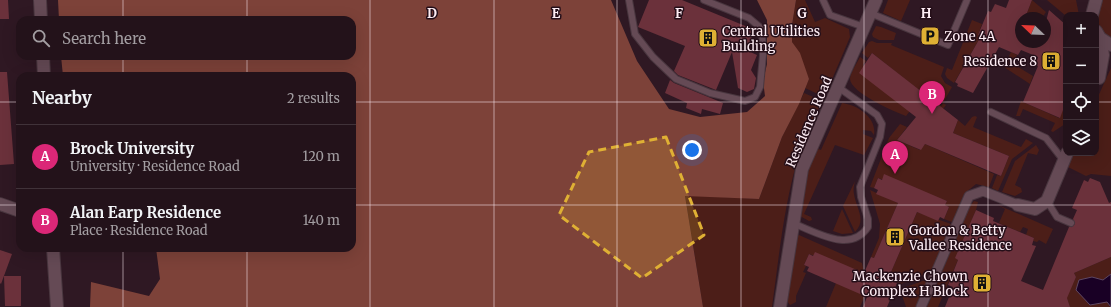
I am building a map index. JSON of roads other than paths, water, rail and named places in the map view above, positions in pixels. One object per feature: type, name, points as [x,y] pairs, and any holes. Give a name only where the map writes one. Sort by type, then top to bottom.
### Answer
[{"type":"street","points":[[40,0],[41,16]]},
{"type":"street","name":"Residence Road","points":[[780,307],[792,222],[802,169],[876,0]]},
{"type":"street","points":[[1099,36],[1111,45]]},
{"type":"street","points":[[1099,39],[1103,55],[1099,76]]},
{"type":"street","points":[[43,60],[44,72]]},
{"type":"street","points":[[1099,79],[1111,61]]},
{"type":"street","points":[[921,307],[969,196],[983,191],[1018,205],[1034,209],[1046,201],[1065,157]]},
{"type":"street","points":[[0,204],[16,210]]},
{"type":"street","points":[[53,252],[57,307]]},
{"type":"lane","points":[[629,0],[635,34],[653,57],[676,79],[710,93],[744,101],[755,97],[760,88],[763,56],[762,28],[749,18],[704,0]]},
{"type":"lane","points":[[823,0],[830,15],[864,27]]},
{"type":"lane","points":[[870,13],[948,45],[967,0]]},
{"type":"lane","points":[[792,222],[843,242],[856,239],[868,226],[868,219],[861,197],[860,187],[880,137],[882,124],[877,115],[838,87]]},
{"type":"lane","points":[[991,112],[1046,138],[1065,157]]},
{"type":"lane","points":[[1046,201],[1057,217],[1071,223]]},
{"type":"place","name":"Zone 4A","points":[[930,36]]},
{"type":"place","name":"Central Utilities Building","points":[[708,38]]},
{"type":"place","name":"Residence 8","points":[[1051,61]]},
{"type":"place","name":"Alan Earp Residence","points":[[932,114]]},
{"type":"place","name":"Brock University","points":[[895,174]]},
{"type":"place","name":"Gordon & Betty Vallee Residence","points":[[895,237]]},
{"type":"place","name":"Mackenzie Chown Complex H Block","points":[[982,283]]}]
